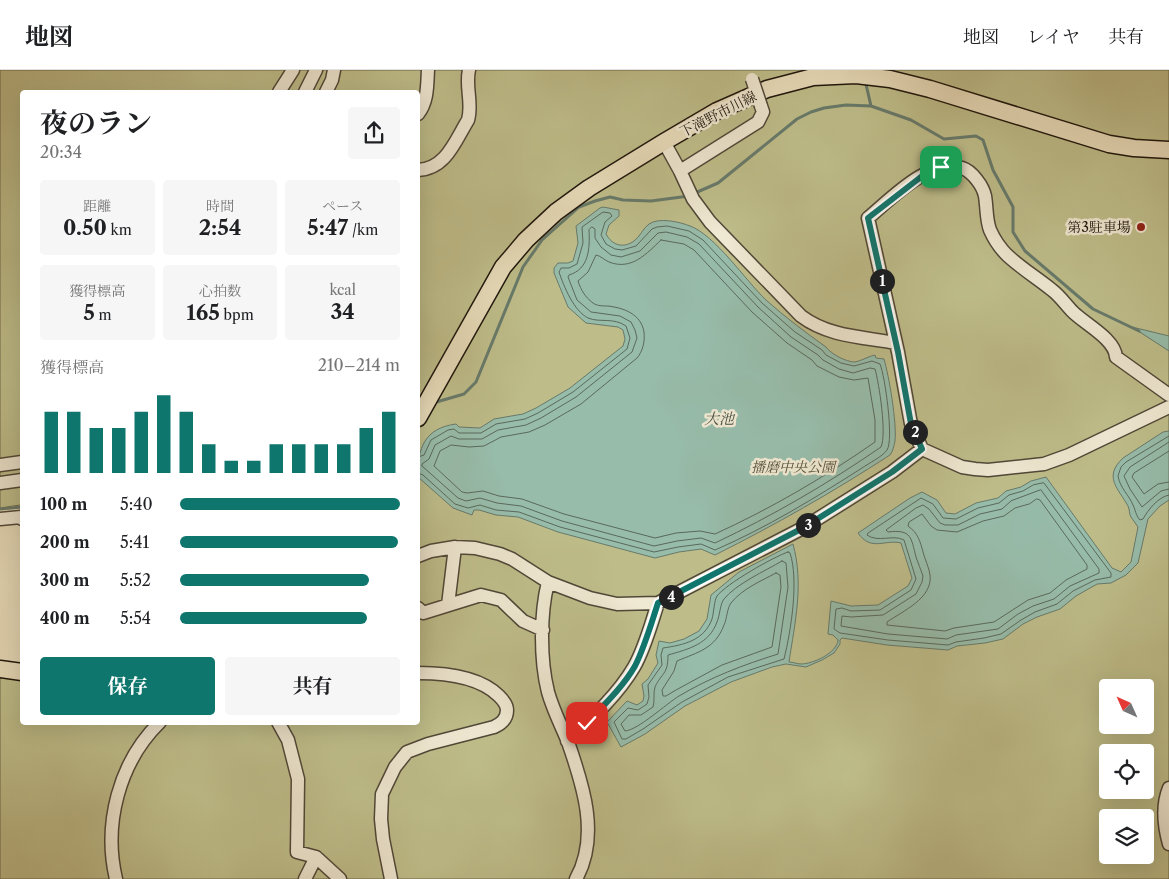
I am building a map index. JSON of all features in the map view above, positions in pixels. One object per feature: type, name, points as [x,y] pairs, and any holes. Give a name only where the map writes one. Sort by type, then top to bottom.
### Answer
[{"type":"main road","name":"下滝野市川線","points":[[420,414],[503,268],[526,240],[556,212],[582,192],[717,111],[767,89],[812,73],[890,79],[930,89],[1109,144],[1169,150]]},
{"type":"main road","points":[[0,669],[20,672]]},
{"type":"street","points":[[280,90],[293,70]]},
{"type":"street","points":[[306,90],[316,70]]},
{"type":"street","points":[[327,90],[334,70]]},
{"type":"street","points":[[420,111],[426,100],[428,70]]},
{"type":"street","points":[[420,170],[433,167],[443,161],[468,120],[470,113],[469,70]]},
{"type":"street","points":[[680,170],[758,122],[764,112],[750,75]]},
{"type":"street","points":[[664,142],[680,170],[693,199],[710,222],[802,316],[811,323],[832,332],[896,343]]},
{"type":"street","points":[[1169,395],[1116,358],[1116,351],[1108,341],[1074,313],[1054,291],[1005,254],[990,230],[986,216],[985,195],[967,170],[941,167],[926,173],[868,218],[896,343],[911,424],[922,449],[962,466],[974,469],[988,470],[1044,464],[1069,455],[1169,407]]},
{"type":"street","points":[[420,555],[431,551],[454,547],[475,548],[500,554],[522,565],[548,582],[590,598],[606,602],[630,604],[658,603],[803,528],[892,472],[922,449]]},
{"type":"street","points":[[0,465],[20,462]]},
{"type":"street","points":[[0,483],[20,480]]},
{"type":"street","points":[[0,519],[20,518]]},
{"type":"street","points":[[448,605],[454,547]]},
{"type":"street","points":[[548,582],[545,593],[543,664],[548,692],[567,741],[582,789],[589,833],[587,850],[576,879]]},
{"type":"street","points":[[420,610],[423,613],[481,595],[501,600],[523,621],[543,630]]},
{"type":"street","points":[[567,741],[610,699],[634,667],[645,642],[658,603]]},
{"type":"street","points":[[391,879],[383,839],[381,819],[382,794],[396,768],[408,752],[428,744],[494,727],[501,724],[506,717],[507,708],[503,700],[493,690],[484,685],[448,675],[420,673]]},
{"type":"street","points":[[116,879],[112,844],[118,790],[129,764],[148,734],[157,725]]},
{"type":"street","points":[[280,725],[288,740],[298,779],[297,852],[316,857],[340,879]]},
{"type":"street","points":[[1169,788],[1164,824],[1169,844]]},
{"type":"street","points":[[305,879],[316,857]]},
{"type":"green space","name":"播磨中央公園","points":[[0,70],[1169,70],[1169,879],[0,879],[0,678],[20,679],[20,725],[420,725],[420,90],[20,90],[20,505],[0,508]]},
{"type":"water","name":"大池","points":[[600,208],[619,210],[619,216],[609,225],[606,234],[611,241],[618,245],[630,243],[649,224],[658,221],[681,223],[700,231],[720,248],[766,300],[835,355],[847,361],[855,362],[875,355],[876,358],[884,359],[895,423],[895,441],[890,455],[804,508],[715,555],[701,549],[655,558],[558,532],[518,517],[496,515],[479,510],[474,510],[472,515],[453,508],[420,479],[420,453],[430,435],[445,426],[456,424],[459,427],[480,428],[494,419],[523,414],[570,388],[623,346],[625,339],[623,330],[618,327],[586,323],[568,307],[554,273],[554,268],[558,263],[573,261],[578,243],[576,226]]},
{"type":"water","points":[[1132,327],[1169,336],[1169,351]]},
{"type":"water","points":[[1169,431],[1169,500],[1160,506],[1148,519],[1138,563],[1126,575],[1111,583],[1097,584],[1076,596],[1060,609],[1023,624],[1003,639],[957,646],[948,650],[887,645],[842,638],[834,653],[822,660],[806,667],[786,664],[772,667],[731,682],[685,706],[645,734],[621,747],[607,722],[627,701],[637,705],[643,701],[642,684],[648,679],[658,663],[656,655],[659,641],[670,643],[684,639],[699,631],[707,619],[711,595],[739,572],[793,544],[798,574],[798,588],[796,618],[789,662],[806,664],[824,657],[837,645],[838,640],[833,635],[828,634],[831,601],[851,606],[878,605],[908,586],[912,578],[901,543],[878,544],[868,542],[858,533],[922,492],[937,500],[946,513],[955,514],[976,503],[998,498],[1006,491],[1046,477],[1112,568],[1121,572],[1131,562],[1138,527],[1114,482],[1114,471],[1123,458],[1163,432]]},
{"type":"waterway","points":[[865,80],[871,106]]},
{"type":"waterway","points":[[695,193],[718,183],[797,119],[824,108],[846,105],[871,106],[911,120],[944,139],[976,136],[983,140],[993,170],[1013,207],[1013,232],[1025,251],[1093,309],[1139,331]]},
{"type":"waterway","points":[[433,403],[464,394],[476,382],[523,267],[542,240],[579,207],[610,197],[623,200],[651,201],[689,196]]},
{"type":"waterway","points":[[0,509],[20,507]]},
{"type":"place","name":"第3駐車場","points":[[1141,227]]},
{"type":"route","points":[[587,723],[610,699],[634,667],[645,642],[658,603],[749,554],[803,528],[892,472],[922,449],[911,424],[898,352],[868,218],[926,173],[941,167]]}]
